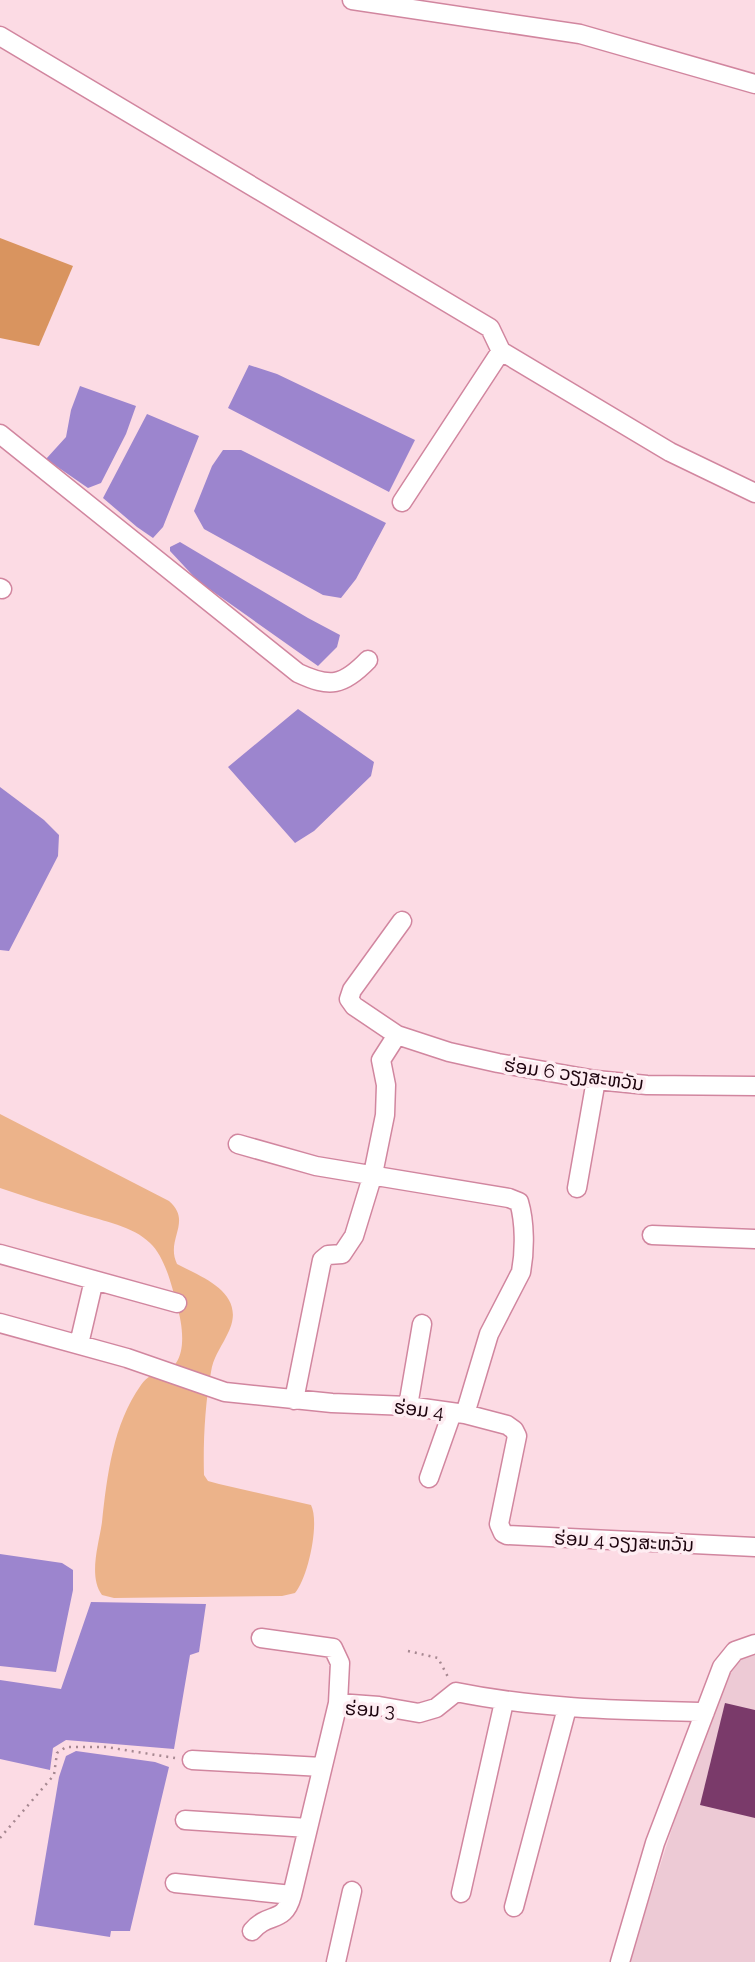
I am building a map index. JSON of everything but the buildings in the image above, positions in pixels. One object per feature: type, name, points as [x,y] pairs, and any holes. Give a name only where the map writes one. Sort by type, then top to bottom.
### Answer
[{"type":"street","points":[[352,0],[580,34],[755,84]]},
{"type":"street","points":[[0,36],[490,328],[501,351],[670,452],[755,493]]},
{"type":"street","points":[[402,502],[501,351]]},
{"type":"street","points":[[0,434],[298,673],[318,682],[336,683],[357,672],[368,660]]},
{"type":"street","name":"ຮ່ອມ 6 ວຽງສະຫວັນ","points":[[402,921],[352,990],[349,999],[354,1006],[397,1035],[486,1060],[596,1080],[647,1085],[755,1086]]},
{"type":"street","points":[[294,1400],[321,1260],[328,1255],[342,1254],[354,1236],[373,1174],[385,1115],[386,1085],[381,1060],[397,1035]]},
{"type":"street","points":[[577,1188],[596,1080]]},
{"type":"street","points":[[238,1144],[316,1166],[509,1198],[519,1202],[522,1212],[521,1272],[489,1334],[458,1414],[429,1478]]},
{"type":"street","points":[[652,1235],[755,1239]]},
{"type":"street","points":[[0,1254],[177,1303]]},
{"type":"street","points":[[79,1344],[94,1280]]},
{"type":"street","name":"ຮ່ອມ 4","points":[[0,1323],[127,1358],[225,1392],[294,1400],[408,1406],[507,1425],[517,1436],[499,1524]]},
{"type":"street","points":[[408,1406],[422,1324]]},
{"type":"street","name":"ຮ່ອມ 4 ວຽງສະຫວັນ","points":[[499,1524],[507,1535],[755,1547]]},
{"type":"street","points":[[261,1638],[333,1647],[340,1663],[338,1703]]},
{"type":"street","points":[[620,1962],[655,1843],[722,1667],[730,1656],[741,1648],[755,1644]]},
{"type":"street","points":[[456,1692],[504,1702],[567,1708],[705,1712]]},
{"type":"street","name":"ຮ່ອມ 3","points":[[292,1895],[338,1703],[419,1713],[436,1708],[456,1692]]},
{"type":"street","points":[[461,1893],[504,1702]]},
{"type":"street","points":[[514,1907],[567,1708]]},
{"type":"street","points":[[192,1760],[322,1767]]},
{"type":"street","points":[[185,1820],[308,1828]]},
{"type":"street","points":[[175,1883],[292,1895],[281,1916],[260,1922],[252,1931]]},
{"type":"street","points":[[336,1962],[352,1891]]},
{"type":"path","points":[[408,1651],[438,1658],[456,1692]]},
{"type":"path","points":[[0,1838],[54,1775],[57,1753],[66,1747],[106,1747],[192,1760]]},
{"type":"shaded area","points":[[0,238],[73,266],[39,346],[0,338]]},
{"type":"shaded area","points":[[249,365],[277,374],[415,440],[389,492],[228,408]]},
{"type":"shaded area","points":[[80,386],[136,406],[126,434],[101,483],[88,488],[46,459],[66,437],[71,410]]},
{"type":"shaded area","points":[[147,414],[199,436],[163,527],[153,538],[103,498]]},
{"type":"shaded area","points":[[223,450],[241,450],[386,523],[356,579],[341,598],[323,595],[204,529],[194,511],[212,466]]},
{"type":"shaded area","points":[[180,542],[340,635],[337,647],[318,666],[198,581],[170,551],[170,547]]},
{"type":"shaded area","points":[[298,709],[374,762],[371,776],[314,831],[295,843],[228,767]]},
{"type":"shaded area","points":[[0,787],[44,820],[59,835],[58,856],[9,951],[0,950]]},
{"type":"shaded area","points":[[0,1114],[169,1201],[176,1209],[179,1216],[174,1247],[177,1264],[221,1290],[229,1299],[233,1310],[232,1322],[211,1372],[205,1423],[204,1475],[208,1481],[311,1505],[314,1524],[311,1550],[300,1586],[295,1593],[282,1596],[114,1598],[102,1595],[95,1569],[109,1469],[118,1433],[131,1400],[141,1385],[151,1376],[176,1363],[182,1343],[180,1320],[164,1264],[155,1249],[143,1237],[117,1225],[0,1188]]},
{"type":"shaded area","points":[[0,1554],[62,1563],[73,1570],[73,1590],[56,1672],[0,1666]]},
{"type":"shaded area","points":[[91,1602],[206,1604],[199,1652],[190,1655],[174,1749],[66,1740],[53,1748],[50,1770],[0,1759],[0,1680],[61,1689]]},
{"type":"shaded area","points":[[730,1649],[755,1652],[755,1962],[629,1962]]},
{"type":"shaded area","points":[[76,1751],[155,1762],[169,1767],[130,1931],[111,1931],[110,1937],[34,1925],[59,1777],[66,1756]]}]
